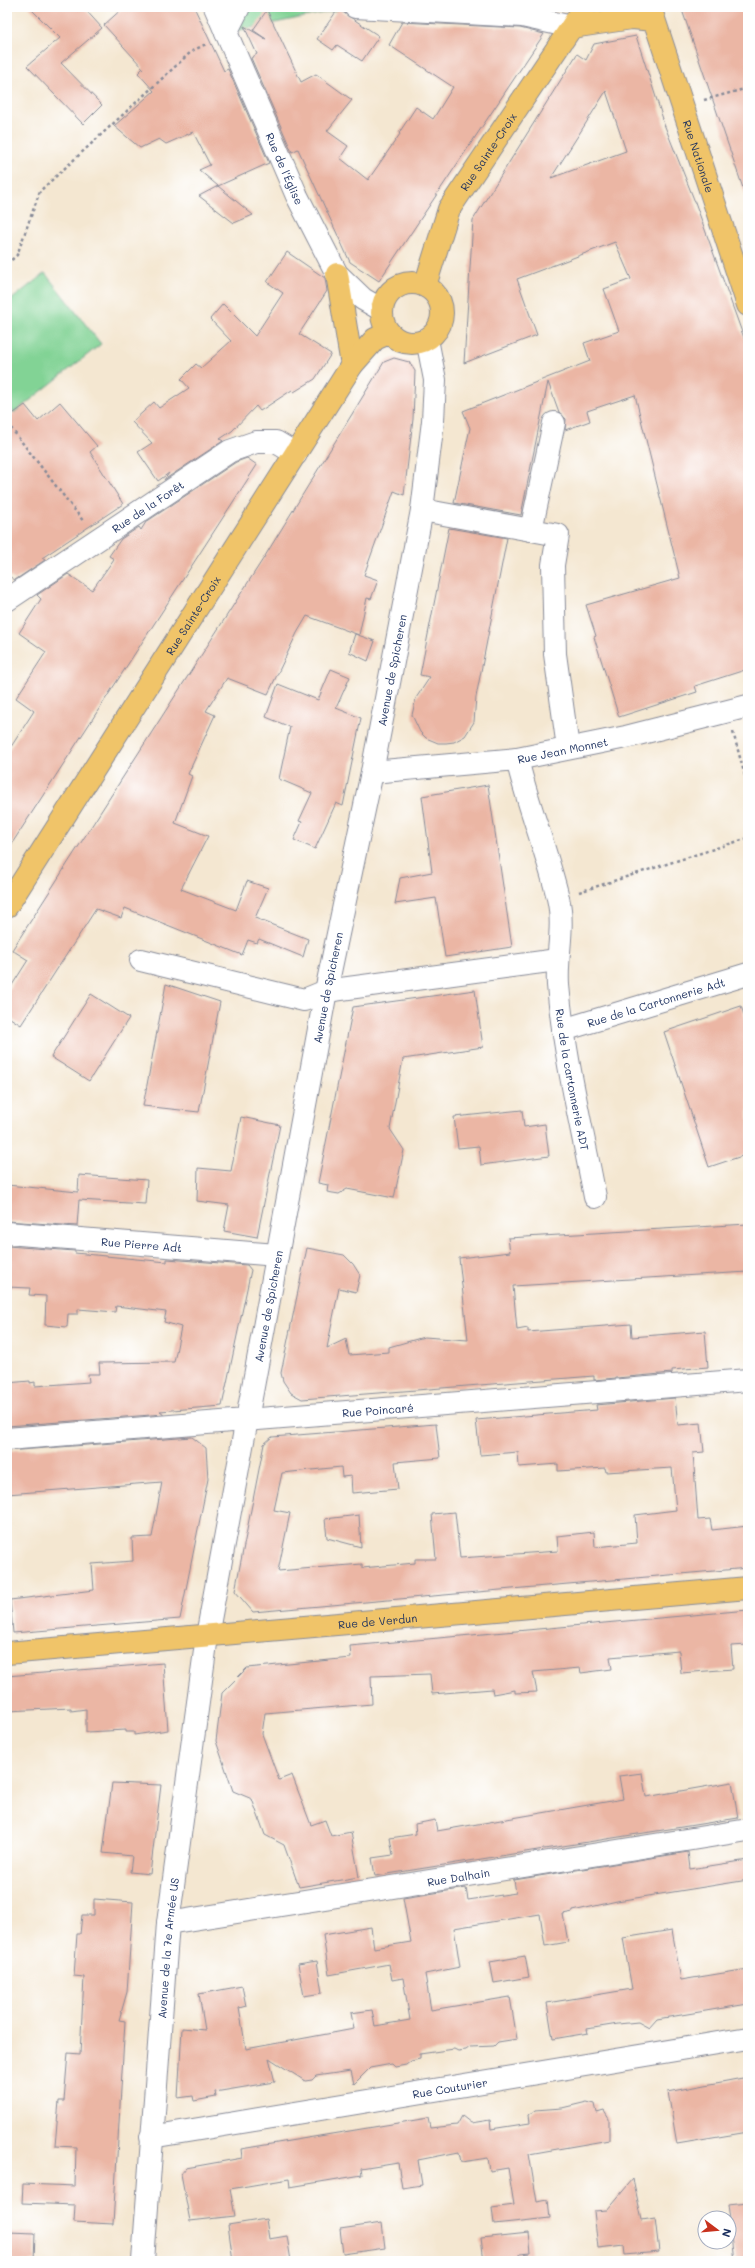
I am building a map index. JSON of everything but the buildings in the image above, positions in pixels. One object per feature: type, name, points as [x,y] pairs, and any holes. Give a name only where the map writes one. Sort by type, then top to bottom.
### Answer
[{"type":"main road","name":"Rue Sainte-Croix","points":[[425,286],[449,209],[585,7]]},
{"type":"main road","points":[[572,27],[652,14]]},
{"type":"main road","name":"Rue Nationale","points":[[652,14],[747,301]]},
{"type":"main road","points":[[337,274],[352,365]]},
{"type":"main road","points":[[407,283],[425,286],[438,298],[442,308],[441,321],[437,330],[427,340],[418,343],[406,343],[396,339],[389,333],[382,321],[382,310],[386,297],[396,287],[407,283]]},
{"type":"main road","name":"Rue Sainte-Croix","points":[[7,906],[352,365],[376,340],[389,333]]},
{"type":"main road","name":"Rue de Verdun","points":[[7,1653],[748,1588]]},
{"type":"street","name":"Rue de l'Église","points":[[215,7],[297,196],[337,274],[363,299],[382,310]]},
{"type":"street","points":[[226,33],[239,7]]},
{"type":"street","points":[[355,7],[522,16],[572,27]]},
{"type":"street","name":"Avenue de Spicheren","points":[[207,1636],[326,992],[372,772],[422,510],[433,421],[435,380],[427,340]]},
{"type":"street","points":[[531,530],[554,423]]},
{"type":"street","name":"Rue de la Forêt","points":[[7,600],[230,451],[256,442],[276,442],[296,454]]},
{"type":"street","points":[[422,510],[558,534],[554,565],[554,654],[568,748]]},
{"type":"street","name":"Rue Jean Monnet","points":[[372,772],[517,759],[626,737],[738,709]]},
{"type":"street","name":"Rue de la cartonnerie ADT","points":[[517,759],[558,898],[562,927],[557,960],[564,1030],[595,1197]]},
{"type":"street","points":[[142,960],[304,1000],[326,992],[557,960]]},
{"type":"street","name":"Rue de la Cartonnerie Adt","points":[[564,1030],[748,974]]},
{"type":"street","name":"Rue Pierre Adt","points":[[7,1232],[277,1255]]},
{"type":"street","name":"Rue Poincaré","points":[[7,1439],[748,1380]]},
{"type":"street","name":"Avenue de la 7e Armée US","points":[[143,2261],[168,1923],[207,1636]]},
{"type":"street","name":"Rue Dalhain","points":[[168,1923],[748,1830]]},
{"type":"street","name":"Rue Couturier","points":[[151,2137],[748,2038]]},
{"type":"path","points":[[7,264],[17,256],[40,191],[192,51],[226,33]]},
{"type":"path","points":[[682,106],[748,88]]},
{"type":"path","points":[[7,423],[83,520]]},
{"type":"path","points":[[738,709],[748,787]]},
{"type":"path","points":[[558,898],[748,838]]},
{"type":"green space","points":[[215,7],[353,7],[226,33]]},
{"type":"green space","points":[[45,273],[101,344],[14,413],[7,405],[7,303]]}]
